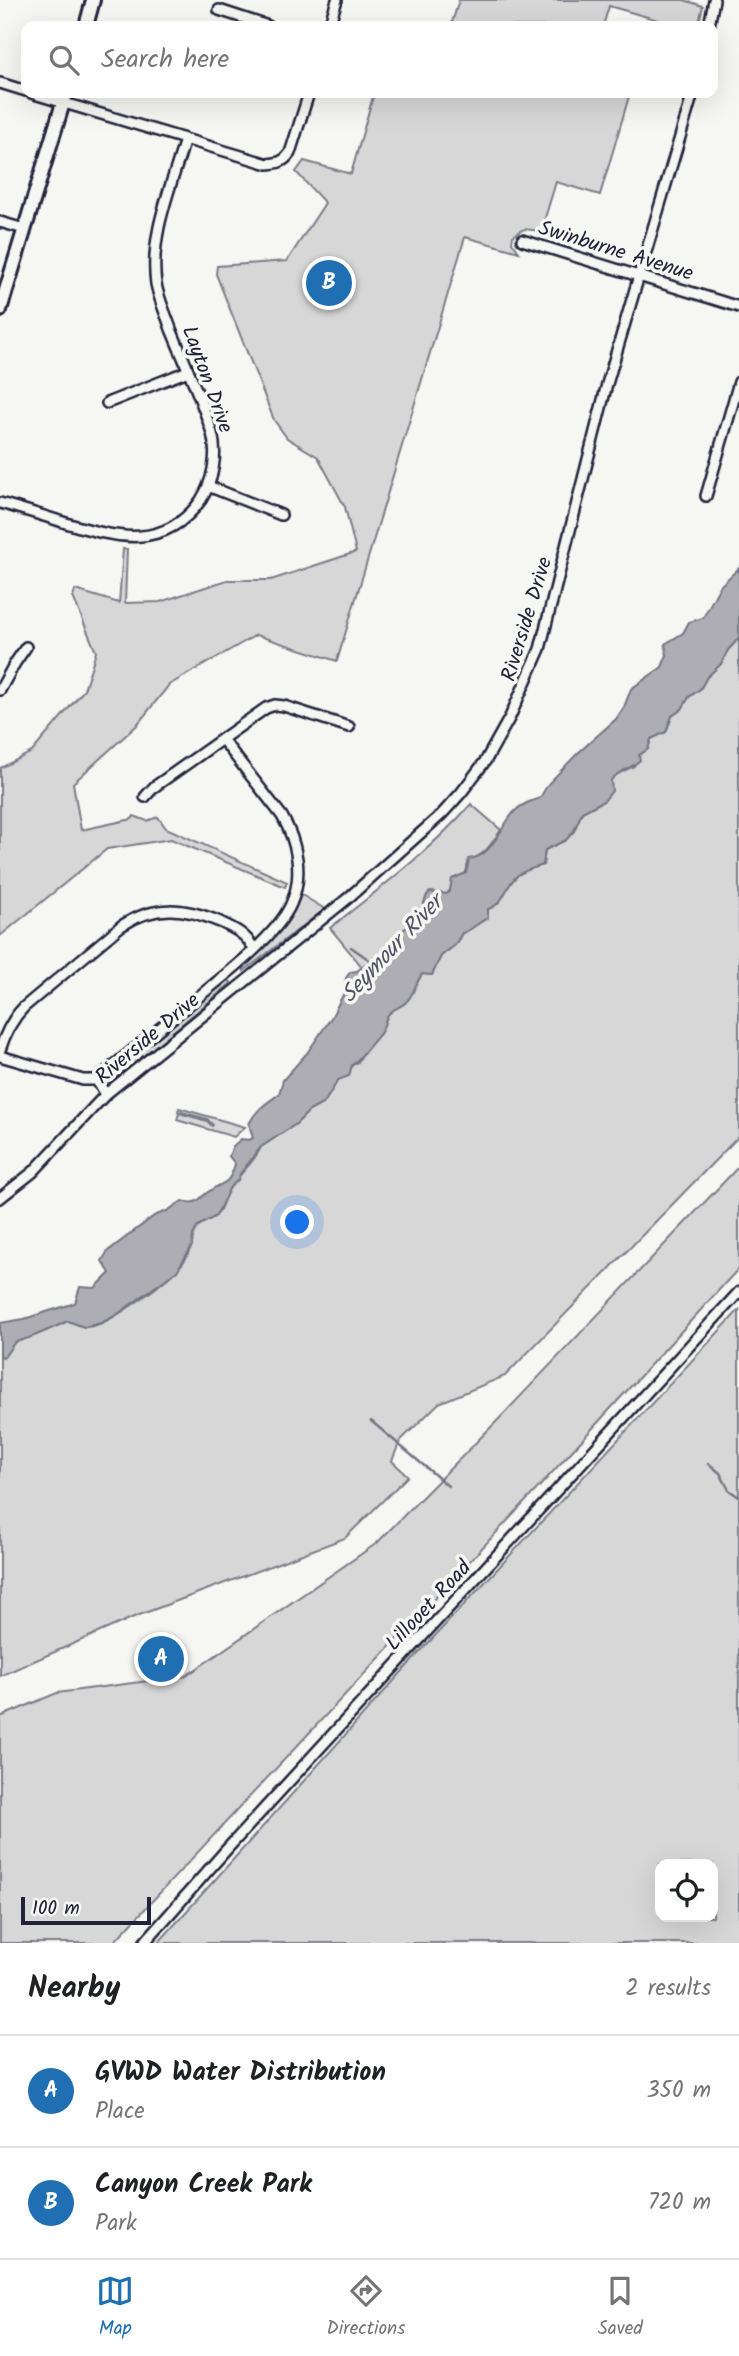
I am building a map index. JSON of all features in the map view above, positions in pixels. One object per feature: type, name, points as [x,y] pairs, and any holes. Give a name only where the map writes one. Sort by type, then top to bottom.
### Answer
[{"type":"street","points":[[87,21],[93,0]]},
{"type":"street","points":[[331,21],[337,0]]},
{"type":"street","points":[[710,21],[714,0]]},
{"type":"street","points":[[219,10],[253,21]]},
{"type":"street","points":[[0,83],[21,90]]},
{"type":"street","points":[[0,310],[64,98]]},
{"type":"street","points":[[67,98],[186,139],[268,163],[285,160],[290,153],[307,98]]},
{"type":"street","name":"Riverside Drive","points":[[0,1198],[33,1172],[106,1094],[347,899],[442,814],[477,773],[498,741],[540,649],[607,384],[692,98]]},
{"type":"street","name":"Layton Drive","points":[[0,503],[102,533],[137,537],[162,531],[176,524],[196,506],[208,486],[214,461],[212,435],[159,296],[155,270],[158,231],[186,139]]},
{"type":"street","points":[[0,222],[24,229]]},
{"type":"street","name":"Swinburne Avenue","points":[[522,240],[739,307]]},
{"type":"street","points":[[107,403],[188,371]]},
{"type":"street","points":[[706,496],[739,382]]},
{"type":"street","points":[[208,486],[281,515]]},
{"type":"street","points":[[0,691],[26,648]]},
{"type":"street","points":[[145,797],[154,787],[266,708],[284,706],[349,727]]},
{"type":"street","name":"Riverside Drive","points":[[96,1080],[232,970],[267,937],[292,903],[298,878],[295,842],[282,816],[222,739]]},
{"type":"street","points":[[0,1050],[8,1029],[24,1006],[136,916],[172,909],[200,914],[239,930],[254,949]]},
{"type":"street","points":[[232,970],[242,982]]},
{"type":"street","points":[[0,1056],[83,1080],[96,1080],[106,1094]]},
{"type":"street","name":"Lillooet Road","points":[[144,1943],[245,1829],[739,1292]]},
{"type":"shaded area","points":[[459,0],[684,0],[703,6],[699,21],[662,21],[609,6],[604,21],[453,21]]},
{"type":"shaded area","points":[[373,98],[629,98],[600,195],[556,182],[541,231],[524,229],[513,236],[512,242],[519,252],[465,237],[337,661],[256,635],[169,685],[136,726],[73,783],[81,830],[132,819],[134,816],[147,821],[158,817],[166,828],[287,882],[285,887],[171,839],[107,849],[0,936],[0,768],[32,752],[84,690],[96,652],[73,597],[75,590],[119,603],[123,549],[127,549],[125,603],[160,602],[227,580],[271,580],[356,552],[345,507],[318,457],[287,438],[274,420],[216,274],[217,266],[287,261],[325,203],[296,172],[304,161],[351,174]]},
{"type":"shaded area","points":[[739,638],[739,1136],[505,1376],[439,1403],[400,1441],[392,1461],[408,1476],[345,1538],[134,1617],[0,1676],[0,1356],[4,1356],[14,1342],[68,1321],[83,1327],[98,1325],[125,1310],[179,1268],[187,1256],[196,1229],[217,1214],[225,1195],[261,1147],[324,1103],[338,1080],[358,1062],[365,1049],[380,1034],[388,1014],[404,1004],[422,974],[432,975],[441,956],[455,945],[462,933],[487,918],[488,909],[498,903],[513,880],[522,872],[543,865],[545,850],[566,840],[574,831],[582,812],[605,800],[615,775],[634,766],[639,755],[648,749],[651,739],[666,732],[672,716],[700,689]]},
{"type":"shaded area","points":[[471,804],[501,830],[484,852],[469,859],[466,873],[447,894],[430,892],[417,922],[403,930],[397,940],[390,944],[384,956],[362,967],[330,928],[421,854]]},
{"type":"shaded area","points":[[300,894],[325,909],[244,971],[283,924]]},
{"type":"shaded area","points":[[228,980],[230,984],[114,1081],[107,1081],[109,1076]]},
{"type":"shaded area","points":[[179,1108],[245,1127],[234,1137],[177,1120],[179,1113],[213,1125],[207,1119],[178,1111]]},
{"type":"shaded area","points":[[739,1166],[739,1268],[538,1488],[113,1943],[0,1943],[0,1717],[57,1693],[186,1676],[377,1543]]},
{"type":"shaded area","points":[[739,1310],[739,1943],[158,1943],[418,1654]]},
{"type":"water","name":"Seymour River","points":[[739,568],[739,638],[728,650],[721,664],[707,677],[700,689],[689,697],[682,709],[672,716],[666,732],[651,739],[648,749],[639,755],[640,760],[611,780],[612,791],[605,800],[582,812],[574,831],[566,840],[545,850],[543,865],[517,876],[499,903],[488,909],[488,918],[462,933],[455,945],[441,956],[432,975],[422,974],[408,1000],[387,1016],[381,1032],[352,1065],[349,1076],[338,1080],[324,1103],[261,1147],[230,1187],[216,1216],[198,1226],[193,1235],[192,1246],[177,1271],[115,1316],[101,1323],[84,1327],[68,1321],[15,1342],[4,1357],[0,1356],[0,1323],[24,1319],[75,1303],[80,1287],[95,1288],[110,1273],[102,1261],[108,1251],[154,1216],[182,1201],[197,1201],[228,1180],[235,1164],[229,1156],[233,1146],[241,1139],[253,1138],[249,1124],[262,1107],[279,1094],[283,1080],[307,1053],[331,1018],[344,993],[346,978],[350,972],[384,956],[390,944],[397,940],[403,930],[417,922],[427,895],[430,892],[447,894],[452,879],[466,873],[469,859],[484,853],[490,847],[515,811],[540,798],[548,784],[616,719],[631,689],[662,667],[667,655],[665,644],[683,633],[689,622],[703,618],[720,586]]},
{"type":"waterway","name":"Seymour River","points":[[351,947],[371,961]]},
{"type":"waterway","points":[[371,1421],[448,1486]]},
{"type":"waterway","points":[[708,1463],[720,1473],[729,1490],[739,1497]]},
{"type":"place","name":"Canyon Creek Park","points":[[329,283]]},
{"type":"place","name":"GVWD Water Distribution","points":[[161,1659]]}]
